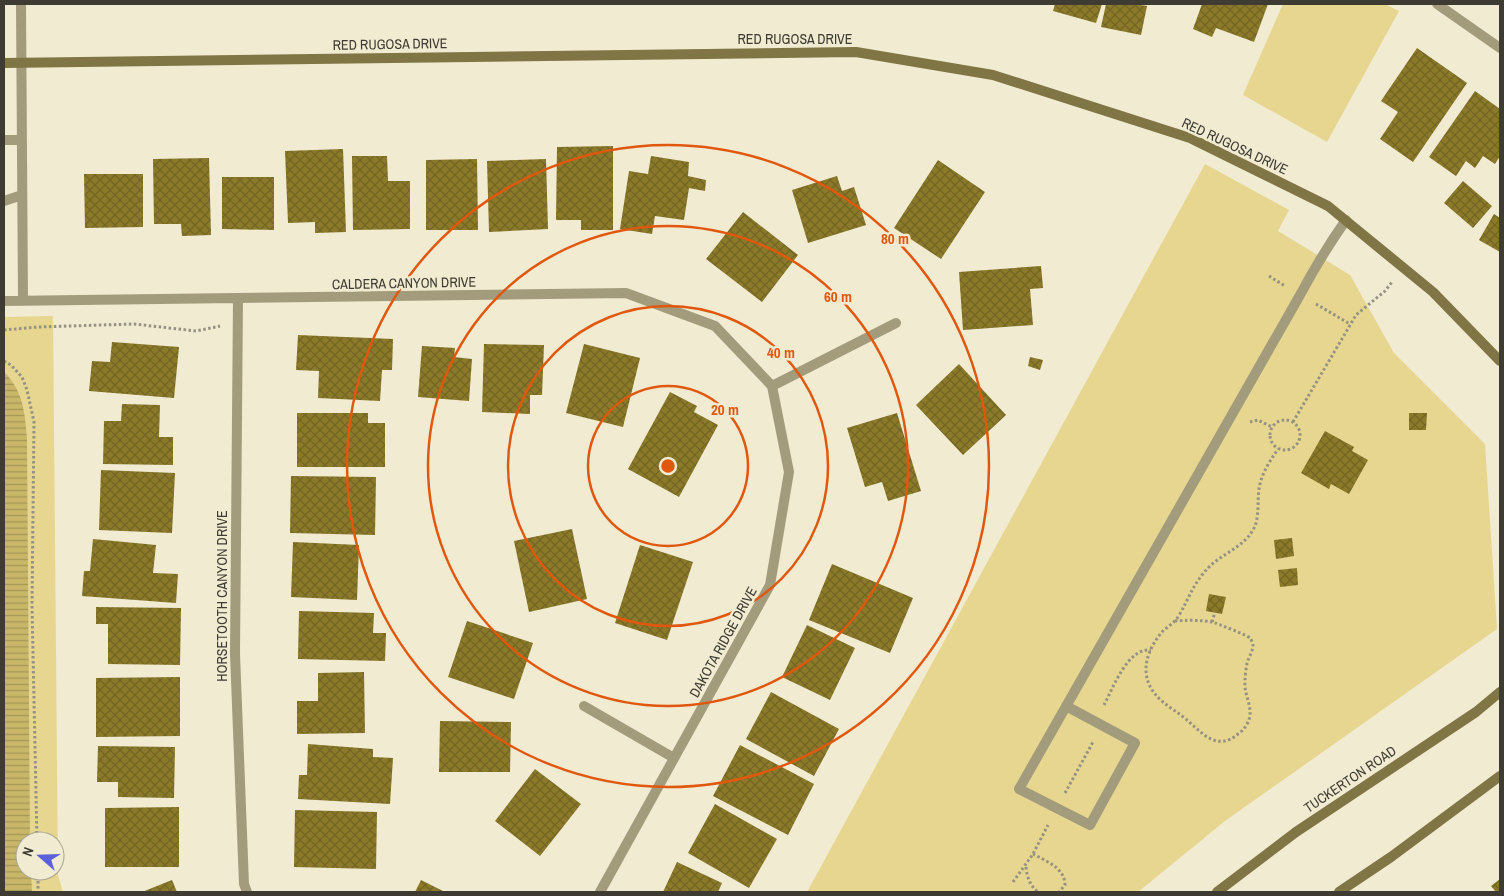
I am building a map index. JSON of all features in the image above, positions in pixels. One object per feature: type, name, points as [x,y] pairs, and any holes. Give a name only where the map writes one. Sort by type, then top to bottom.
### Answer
[{"type":"street","points":[[21,4],[23,300]]},
{"type":"street","points":[[1437,4],[1500,48]]},
{"type":"street","name":"RED RUGOSA DRIVE","points":[[4,63],[856,52],[993,75],[1190,138],[1328,206],[1433,292],[1500,361]]},
{"type":"street","points":[[4,140],[22,140]]},
{"type":"street","points":[[4,201],[22,195]]},
{"type":"street","points":[[1066,706],[1135,743],[1090,825],[1019,789],[1066,706],[1308,280],[1346,220]]},
{"type":"street","name":"CALDERA CANYON DRIVE","points":[[4,300],[238,299],[626,293],[715,326],[772,386]]},
{"type":"street","name":"HORSETOOTH CANYON DRIVE","points":[[238,299],[235,654],[244,884],[248,892]]},
{"type":"street","points":[[772,386],[896,323]]},
{"type":"street","name":"DAKOTA RIDGE DRIVE","points":[[600,892],[770,585],[789,472],[772,386]]},
{"type":"street","name":"TUCKERTON ROAD","points":[[1217,892],[1296,832],[1476,712],[1500,692]]},
{"type":"street","points":[[584,706],[674,758]]},
{"type":"street","points":[[1339,892],[1399,851],[1500,776]]},
{"type":"path","points":[[1293,422],[1356,315],[1385,291],[1392,282]]},
{"type":"path","points":[[1312,302],[1350,324]]},
{"type":"path","points":[[4,330],[134,324],[196,331]]},
{"type":"path","points":[[4,361],[11,365],[22,377],[34,422],[32,606],[37,831]]},
{"type":"path","points":[[1258,420],[1272,427]]},
{"type":"path","points":[[1281,421],[1293,422],[1299,431],[1300,438],[1297,445],[1284,450],[1274,446],[1271,434],[1272,427],[1281,421]]},
{"type":"path","points":[[1175,621],[1212,622],[1248,636],[1252,643],[1245,680],[1250,715],[1242,732],[1230,740],[1217,741],[1204,736],[1188,720],[1159,698],[1151,689],[1145,673],[1145,666],[1151,650],[1161,634],[1175,621],[1192,589],[1203,574],[1214,563],[1240,545],[1252,531],[1257,515],[1260,484],[1264,472],[1278,448]]},
{"type":"path","points":[[1212,622],[1215,612]]},
{"type":"path","points":[[1109,695],[1128,662],[1140,652],[1146,649],[1151,650]]},
{"type":"path","points":[[1068,788],[1094,740]]},
{"type":"path","points":[[1013,882],[1034,854],[1042,837]]},
{"type":"path","points":[[1034,854],[1050,863],[1062,873],[1065,878],[1065,885],[1059,892]]},
{"type":"path","points":[[1026,866],[1029,880],[1038,892]]},
{"type":"shaded area","points":[[1283,4],[1385,4],[1399,11],[1327,142],[1243,95]]},
{"type":"shaded area","points":[[1205,164],[1289,210],[1278,231],[1350,275],[1394,353],[1485,444],[1497,629],[1225,821],[1138,892],[807,892]]},
{"type":"shaded area","points":[[53,316],[58,831],[15,831],[15,881],[60,881],[63,892],[4,892],[4,317]]},
{"type":"shaded area","points":[[4,372],[15,386],[22,402],[27,438],[30,831],[15,831],[15,881],[31,881],[32,892],[4,892]]},
{"type":"building","points":[[1055,4],[1102,4],[1096,23],[1053,11]]},
{"type":"building","points":[[1106,4],[1147,6],[1141,35],[1101,27]]},
{"type":"building","points":[[1202,4],[1268,4],[1254,42],[1216,28],[1212,37],[1193,29]]},
{"type":"building","points":[[1417,48],[1467,83],[1413,162],[1380,139],[1398,112],[1381,101]]},
{"type":"building","points":[[1475,91],[1500,109],[1500,156],[1495,164],[1483,156],[1475,168],[1466,161],[1456,176],[1429,157]]},
{"type":"building","points":[[613,146],[613,230],[581,230],[581,220],[556,220],[557,147]]},
{"type":"building","points":[[343,149],[346,232],[315,233],[315,222],[288,223],[285,151]]},
{"type":"building","points":[[352,156],[387,156],[388,181],[410,181],[410,229],[353,230]]},
{"type":"building","points":[[651,156],[689,162],[688,176],[706,180],[705,191],[689,188],[684,220],[655,216],[652,234],[620,229],[629,171],[648,174]]},
{"type":"building","points":[[209,158],[211,235],[182,236],[181,224],[154,224],[153,159]]},
{"type":"building","points":[[477,159],[478,230],[426,230],[426,160]]},
{"type":"building","points":[[546,159],[548,229],[489,232],[487,161]]},
{"type":"building","points":[[938,160],[985,192],[941,259],[894,228]]},
{"type":"building","points":[[84,174],[143,174],[143,227],[85,228]]},
{"type":"building","points":[[837,176],[842,191],[854,187],[866,225],[808,243],[792,190]]},
{"type":"building","points":[[222,177],[274,177],[274,230],[222,229]]},
{"type":"building","points":[[1463,181],[1492,206],[1473,228],[1444,203]]},
{"type":"building","points":[[743,212],[798,255],[762,302],[706,259]]},
{"type":"building","points":[[1494,214],[1500,218],[1500,252],[1479,240]]},
{"type":"building","points":[[1041,266],[1043,288],[1030,289],[1033,325],[963,330],[959,272]]},
{"type":"building","points":[[298,335],[393,339],[392,370],[382,370],[380,401],[318,398],[319,371],[296,370]]},
{"type":"building","points":[[112,342],[179,347],[174,398],[89,391],[92,361],[110,362]]},
{"type":"building","points":[[484,344],[544,345],[542,395],[530,395],[530,414],[482,412]]},
{"type":"building","points":[[584,344],[640,358],[623,427],[566,413]]},
{"type":"building","points":[[422,346],[455,348],[454,357],[472,359],[469,401],[418,397]]},
{"type":"building","points":[[1030,357],[1043,360],[1040,370],[1028,366]]},
{"type":"building","points":[[959,364],[1006,415],[963,455],[916,405]]},
{"type":"building","points":[[670,392],[697,406],[694,412],[718,425],[679,497],[628,469]]},
{"type":"building","points":[[122,404],[160,405],[159,437],[173,437],[173,465],[103,464],[104,421],[121,421]]},
{"type":"building","points":[[297,413],[368,413],[368,423],[385,423],[385,467],[297,467]]},
{"type":"building","points":[[897,413],[921,491],[888,501],[882,482],[865,487],[847,428]]},
{"type":"building","points":[[1409,413],[1427,413],[1426,430],[1409,430]]},
{"type":"building","points":[[1325,431],[1354,447],[1352,451],[1368,460],[1349,494],[1331,484],[1329,489],[1301,473]]},
{"type":"building","points":[[101,470],[175,473],[172,533],[99,530]]},
{"type":"building","points":[[291,476],[376,477],[375,535],[290,533]]},
{"type":"building","points":[[572,529],[587,599],[529,612],[514,541]]},
{"type":"building","points":[[1292,538],[1294,556],[1276,559],[1274,540]]},
{"type":"building","points":[[93,539],[156,545],[153,573],[178,574],[176,603],[82,596],[84,571],[90,571]]},
{"type":"building","points":[[293,542],[359,545],[357,600],[291,597]]},
{"type":"building","points":[[640,545],[693,562],[667,640],[615,623]]},
{"type":"building","points":[[832,564],[913,598],[890,653],[809,620]]},
{"type":"building","points":[[1297,568],[1298,585],[1280,587],[1278,570]]},
{"type":"building","points":[[1209,594],[1226,597],[1222,614],[1206,611]]},
{"type":"building","points":[[96,607],[181,608],[180,665],[108,664],[108,624],[96,624]]},
{"type":"building","points":[[299,611],[374,613],[373,633],[386,633],[385,661],[298,659]]},
{"type":"building","points":[[467,621],[533,643],[514,699],[448,677]]},
{"type":"building","points":[[807,625],[855,648],[830,700],[782,677]]},
{"type":"building","points":[[364,672],[365,733],[297,734],[297,701],[318,701],[318,673]]},
{"type":"building","points":[[180,677],[180,736],[96,737],[96,678]]},
{"type":"building","points":[[771,692],[839,729],[814,776],[746,739]]},
{"type":"building","points":[[440,721],[511,722],[510,772],[439,772]]},
{"type":"building","points":[[308,744],[373,749],[373,757],[393,758],[390,804],[298,799],[299,775],[307,775]]},
{"type":"building","points":[[740,745],[814,784],[788,835],[713,796]]},
{"type":"building","points":[[98,746],[175,747],[174,798],[118,797],[118,782],[97,782]]},
{"type":"building","points":[[535,769],[581,804],[540,856],[495,821]]},
{"type":"building","points":[[715,804],[777,839],[749,888],[688,853]]},
{"type":"building","points":[[179,807],[179,867],[105,867],[105,808]]},
{"type":"building","points":[[295,810],[377,812],[376,869],[294,867]]},
{"type":"building","points":[[677,862],[722,883],[718,892],[663,892]]},
{"type":"building","points":[[1500,879],[1500,892],[1496,892],[1491,886]]},
{"type":"building","points":[[172,880],[177,892],[142,892]]},
{"type":"building","points":[[421,880],[445,892],[415,892]]}]
